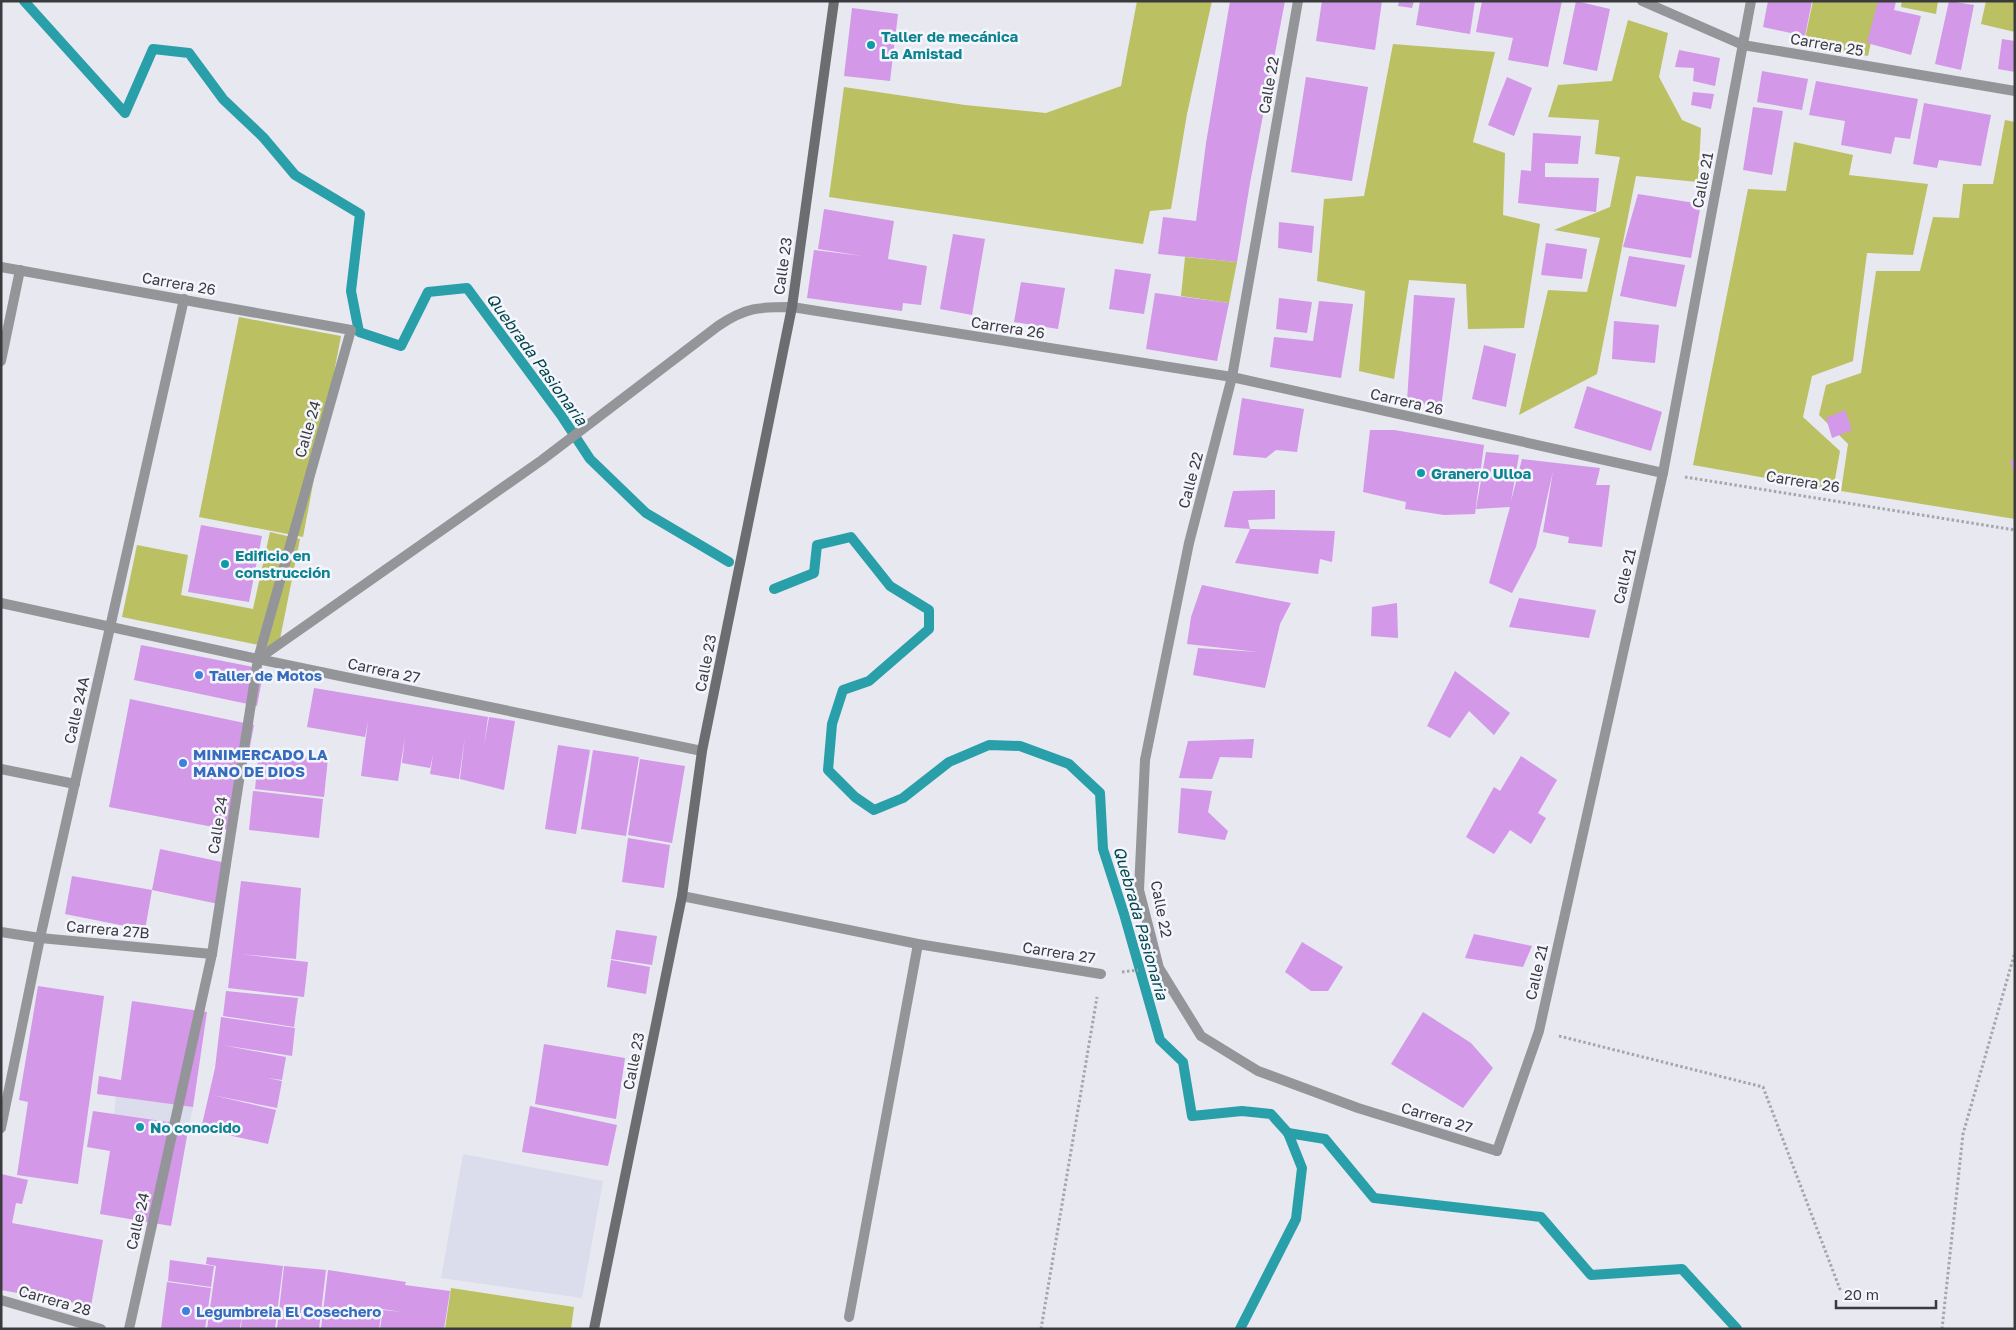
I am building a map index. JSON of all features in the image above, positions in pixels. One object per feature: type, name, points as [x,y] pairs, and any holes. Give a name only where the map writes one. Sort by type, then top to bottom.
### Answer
[{"type":"main road","name":"Calle 23","points":[[594,1329],[682,896],[702,751],[792,307],[834,1]]},
{"type":"street","name":"Calle 22","points":[[1159,968],[1139,890],[1145,760],[1189,543],[1232,377],[1298,1]]},
{"type":"street","name":"Carrera 25","points":[[1642,1],[1742,45],[2015,91]]},
{"type":"street","name":"Calle 21","points":[[1497,1151],[1539,1031],[1663,473],[1751,1]]},
{"type":"street","name":"Carrera 26","points":[[1,267],[351,330]]},
{"type":"street","points":[[1,361],[20,270]]},
{"type":"street","name":"Calle 24A","points":[[1,1128],[40,938],[184,299]]},
{"type":"street","name":"Carrera 26","points":[[258,659],[542,460],[737,313],[760,307],[792,307],[1232,377],[1663,473]]},
{"type":"street","name":"Calle 24","points":[[128,1329],[212,954],[258,659],[351,330]]},
{"type":"street","name":"Carrera 27","points":[[1,603],[111,625],[258,659],[702,751]]},
{"type":"street","points":[[1,769],[75,784]]},
{"type":"street","name":"Carrera 27","points":[[682,896],[918,944],[1101,974]]},
{"type":"street","name":"Carrera 27B","points":[[1,932],[40,938],[212,954]]},
{"type":"street","points":[[850,1317],[918,944]]},
{"type":"street","name":"Carrera 27","points":[[1159,968],[1201,1036],[1258,1071],[1358,1108],[1497,1151]]},
{"type":"street","name":"Carrera 28","points":[[1,1300],[101,1329]]},
{"type":"path","name":"Carrera 26","points":[[1663,473],[2015,530]]},
{"type":"path","points":[[1942,1329],[1963,1134],[2015,952]]},
{"type":"path","name":"Carrera 27","points":[[1101,974],[1159,968]]},
{"type":"path","points":[[1041,1329],[1101,974]]},
{"type":"path","points":[[1539,1031],[1763,1087],[1841,1292]]},
{"type":"shaded area","name":"No conocido","points":[[116,1096],[193,1107],[189,1125],[114,1114]]},
{"type":"shaded area","points":[[463,1154],[603,1181],[582,1298],[441,1278]]},
{"type":"green space","points":[[1137,1],[1212,1],[1187,114],[1171,209],[1150,211],[1143,244],[829,197],[844,87],[965,105],[1046,113],[1121,86]]},
{"type":"green space","points":[[1813,1],[1880,1],[1868,56],[1804,43]]},
{"type":"green space","points":[[1902,1],[1938,1],[1936,14],[1901,7]]},
{"type":"green space","points":[[1986,1],[2015,1],[2015,32],[1981,24]]},
{"type":"green space","points":[[1628,20],[1668,33],[1659,77],[1682,120],[1701,128],[1698,182],[1636,176],[1597,374],[1519,415],[1548,290],[1587,292],[1600,238],[1554,230],[1610,207],[1620,157],[1595,154],[1599,120],[1548,117],[1558,85],[1612,81]]},
{"type":"green space","points":[[1393,44],[1495,52],[1473,142],[1505,153],[1503,215],[1540,224],[1524,328],[1468,329],[1466,284],[1409,280],[1394,379],[1359,371],[1365,291],[1317,281],[1324,199],[1364,196]]},
{"type":"green space","points":[[2005,120],[2015,122],[2015,519],[1841,491],[1848,444],[1819,415],[1826,385],[1861,373],[1876,271],[1920,271],[1933,217],[1959,218],[1963,184],[1993,184]]},
{"type":"green space","points":[[1794,142],[1853,155],[1849,175],[1928,184],[1913,255],[1867,253],[1853,361],[1812,376],[1803,417],[1840,451],[1833,490],[1693,465],[1748,189],[1786,191]]},
{"type":"green space","points":[[1185,257],[1237,262],[1229,303],[1181,296]]},
{"type":"green space","points":[[239,317],[341,336],[303,537],[199,517]]},
{"type":"green space","points":[[270,532],[300,539],[278,649],[122,617],[137,545],[188,555],[181,595],[253,609]]},
{"type":"green space","points":[[451,1288],[574,1307],[571,1329],[445,1329]]},
{"type":"building","points":[[1230,1],[1285,1],[1250,183],[1237,262],[1158,254],[1163,217],[1196,221],[1206,143]]},
{"type":"building","points":[[1322,1],[1382,1],[1375,50],[1316,41]]},
{"type":"building","points":[[1399,1],[1414,1],[1412,8],[1398,6]]},
{"type":"building","points":[[1420,1],[1475,1],[1470,34],[1416,25]]},
{"type":"building","points":[[1482,1],[1562,1],[1548,67],[1508,60],[1513,38],[1476,32]]},
{"type":"building","points":[[1576,1],[1610,9],[1597,71],[1563,64]]},
{"type":"building","points":[[1768,1],[1812,1],[1805,36],[1763,27]]},
{"type":"building","points":[[1878,1],[1896,1],[1894,10],[1921,16],[1911,55],[1867,43]]},
{"type":"building","points":[[1949,1],[1974,5],[1961,70],[1935,64]]},
{"type":"building","name":"Taller de mecánica La Amistad","points":[[852,8],[898,14],[890,81],[844,76]]},
{"type":"building","points":[[2002,39],[2015,41],[2015,72],[1998,69]]},
{"type":"building","points":[[1679,50],[1720,58],[1715,86],[1693,81],[1694,68],[1675,67]]},
{"type":"building","points":[[1762,71],[1808,79],[1802,110],[1757,102]]},
{"type":"building","points":[[1306,77],[1368,87],[1352,181],[1291,172]]},
{"type":"building","points":[[1507,77],[1532,88],[1514,136],[1488,125]]},
{"type":"building","points":[[1816,81],[1918,99],[1910,139],[1895,137],[1891,154],[1841,145],[1845,121],[1809,115]]},
{"type":"building","points":[[1693,92],[1714,94],[1711,109],[1691,105]]},
{"type":"building","points":[[1924,103],[1991,115],[1981,166],[1939,160],[1937,168],[1913,164]]},
{"type":"building","points":[[1753,107],[1783,111],[1772,175],[1743,170]]},
{"type":"building","points":[[1533,133],[1581,136],[1578,164],[1545,163],[1545,177],[1599,178],[1596,212],[1518,203],[1521,170],[1531,171]]},
{"type":"building","points":[[1638,194],[1701,204],[1691,258],[1623,247]]},
{"type":"building","points":[[824,209],[894,221],[888,259],[927,266],[921,305],[903,303],[902,311],[807,298],[814,250],[863,256],[818,249]]},
{"type":"building","points":[[1279,222],[1314,226],[1312,253],[1278,248]]},
{"type":"building","points":[[953,234],[985,239],[972,315],[940,309]]},
{"type":"building","points":[[1546,243],[1587,249],[1582,279],[1541,275]]},
{"type":"building","points":[[1629,256],[1685,265],[1676,307],[1620,296]]},
{"type":"building","points":[[1115,269],[1151,274],[1144,314],[1109,309]]},
{"type":"building","points":[[1021,282],[1065,288],[1058,329],[1014,322]]},
{"type":"building","points":[[1155,293],[1229,303],[1217,361],[1146,349]]},
{"type":"building","points":[[1414,295],[1455,298],[1441,408],[1407,401]]},
{"type":"building","points":[[1279,298],[1312,302],[1307,333],[1276,329]]},
{"type":"building","points":[[1319,301],[1353,304],[1341,378],[1270,367],[1274,337],[1313,341]]},
{"type":"building","points":[[1614,321],[1659,325],[1655,363],[1612,359]]},
{"type":"building","points":[[1484,345],[1516,354],[1506,407],[1472,399]]},
{"type":"building","points":[[1587,386],[1662,412],[1651,451],[1574,428]]},
{"type":"building","points":[[1242,398],[1304,409],[1297,452],[1276,450],[1266,458],[1233,455]]},
{"type":"building","points":[[1845,410],[1852,430],[1832,438],[1826,418]]},
{"type":"building","points":[[1370,430],[1394,430],[1484,445],[1475,514],[1444,515],[1405,509],[1406,502],[1363,492]]},
{"type":"building","points":[[1486,452],[1519,455],[1511,501],[1522,459],[1600,468],[1596,485],[1610,485],[1602,547],[1568,543],[1569,537],[1543,532],[1553,471],[1536,547],[1512,593],[1489,583],[1510,507],[1476,509]]},
{"type":"building","points":[[2015,459],[2015,473],[2014,473],[2010,461]]},
{"type":"building","points":[[1275,490],[1275,519],[1248,520],[1250,529],[1224,527],[1233,491]]},
{"type":"building","name":"Edificio en construcción","points":[[201,525],[262,536],[249,602],[188,592]]},
{"type":"building","points":[[1250,529],[1335,531],[1332,562],[1320,559],[1318,574],[1235,563]]},
{"type":"building","points":[[1202,585],[1291,603],[1280,624],[1265,688],[1193,675],[1198,648],[1258,652],[1187,644],[1191,617]]},
{"type":"building","points":[[1519,598],[1596,610],[1589,638],[1509,627]]},
{"type":"building","points":[[1397,603],[1398,638],[1371,636],[1372,607]]},
{"type":"building","name":"Taller de Motos","points":[[141,645],[264,669],[257,706],[134,680]]},
{"type":"building","points":[[1455,671],[1510,713],[1494,735],[1469,711],[1450,738],[1427,726]]},
{"type":"building","points":[[314,688],[488,717],[484,746],[489,717],[515,721],[504,790],[460,779],[465,736],[459,779],[430,774],[433,755],[430,768],[402,763],[405,737],[398,781],[361,776],[368,721],[365,737],[307,727]]},
{"type":"building","points":[[130,699],[254,725],[234,831],[109,807]]},
{"type":"building","points":[[1254,739],[1252,758],[1220,757],[1212,779],[1179,778],[1188,741]]},
{"type":"building","points":[[558,745],[590,750],[576,834],[545,829]]},
{"type":"building","points":[[593,750],[639,757],[626,836],[581,829]]},
{"type":"building","points":[[259,751],[328,758],[324,797],[255,789]]},
{"type":"building","points":[[1521,756],[1557,780],[1538,813],[1546,818],[1531,844],[1510,830],[1494,854],[1466,837],[1494,787],[1500,791]]},
{"type":"building","points":[[640,759],[685,766],[672,843],[628,835]]},
{"type":"building","points":[[1181,788],[1212,791],[1208,812],[1228,831],[1225,840],[1178,833]]},
{"type":"building","points":[[253,791],[323,799],[319,838],[249,830]]},
{"type":"building","points":[[628,838],[670,845],[664,888],[622,882]]},
{"type":"building","points":[[160,849],[231,864],[223,905],[152,890]]},
{"type":"building","points":[[72,876],[152,890],[145,930],[65,914]]},
{"type":"building","points":[[241,881],[301,888],[296,959],[240,954],[308,962],[304,997],[228,988]]},
{"type":"building","points":[[616,930],[657,936],[652,965],[611,959]]},
{"type":"building","points":[[1474,934],[1532,946],[1523,967],[1465,958]]},
{"type":"building","points":[[1302,942],[1343,967],[1328,991],[1311,991],[1285,972]]},
{"type":"building","points":[[611,960],[650,967],[646,994],[607,987]]},
{"type":"building","points":[[38,986],[104,996],[78,1184],[17,1175],[28,1102],[19,1100]]},
{"type":"building","points":[[226,991],[298,998],[294,1027],[223,1016]]},
{"type":"building","points":[[132,1001],[207,1012],[193,1107],[97,1094],[99,1076],[121,1080]]},
{"type":"building","points":[[1423,1012],[1471,1043],[1493,1068],[1463,1108],[1391,1064]]},
{"type":"building","points":[[221,1017],[295,1028],[292,1056],[222,1045],[286,1057],[282,1080],[267,1078],[282,1081],[277,1108],[212,1095],[276,1110],[268,1144],[201,1129],[215,1068]]},
{"type":"building","points":[[544,1044],[625,1058],[616,1119],[535,1104]]},
{"type":"building","points":[[530,1106],[617,1125],[608,1166],[522,1152]]},
{"type":"building","points":[[93,1111],[189,1125],[171,1226],[100,1214],[110,1151],[87,1147]]},
{"type":"building","points":[[1,1174],[28,1180],[22,1204],[16,1203],[12,1223],[103,1240],[91,1306],[1,1290]]},
{"type":"building","points":[[207,1257],[283,1266],[275,1329],[241,1329],[242,1312],[240,1329],[207,1329],[216,1266],[206,1264]]},
{"type":"building","points":[[170,1260],[214,1266],[211,1287],[168,1281]]},
{"type":"building","points":[[284,1266],[326,1270],[319,1329],[277,1329]]},
{"type":"building","points":[[328,1270],[406,1282],[405,1285],[450,1291],[444,1329],[380,1329],[383,1310],[402,1312],[382,1309],[379,1329],[321,1329]]},
{"type":"building","points":[[167,1282],[211,1288],[205,1329],[161,1329]]},
{"type":"waterway","name":"Quebrada Pasionaria","points":[[24,1],[125,113],[153,49],[189,53],[223,99],[263,137],[295,175],[360,214],[351,291],[359,332],[401,346],[428,292],[467,288],[561,415],[590,459],[646,513],[729,562]]},
{"type":"waterway","name":"Quebrada Pasionaria","points":[[774,589],[814,573],[817,545],[851,537],[890,586],[929,610],[929,629],[869,681],[843,690],[832,724],[828,770],[855,797],[874,810],[903,798],[949,762],[989,745],[1020,746],[1069,764],[1100,793],[1103,849],[1124,914],[1160,1040],[1183,1062],[1192,1116],[1242,1111],[1271,1114],[1288,1133],[1302,1168],[1296,1219],[1240,1329]]},
{"type":"waterway","points":[[1288,1133],[1325,1139],[1374,1198],[1541,1217],[1591,1275],[1682,1269],[1737,1329]]},
{"type":"place","name":"Taller de mecánica La Amistad","points":[[871,45]]},
{"type":"place","name":"Granero Ulloa","points":[[1421,473]]},
{"type":"place","name":"Edificio en construcción","points":[[225,564]]},
{"type":"place","name":"Taller de Motos","points":[[199,675]]},
{"type":"place","name":"MINIMERCADO LA MANO DE DIOS","points":[[183,763]]},
{"type":"place","name":"No conocido","points":[[140,1127]]},
{"type":"place","name":"Legumbreia El Cosechero","points":[[186,1311]]}]
